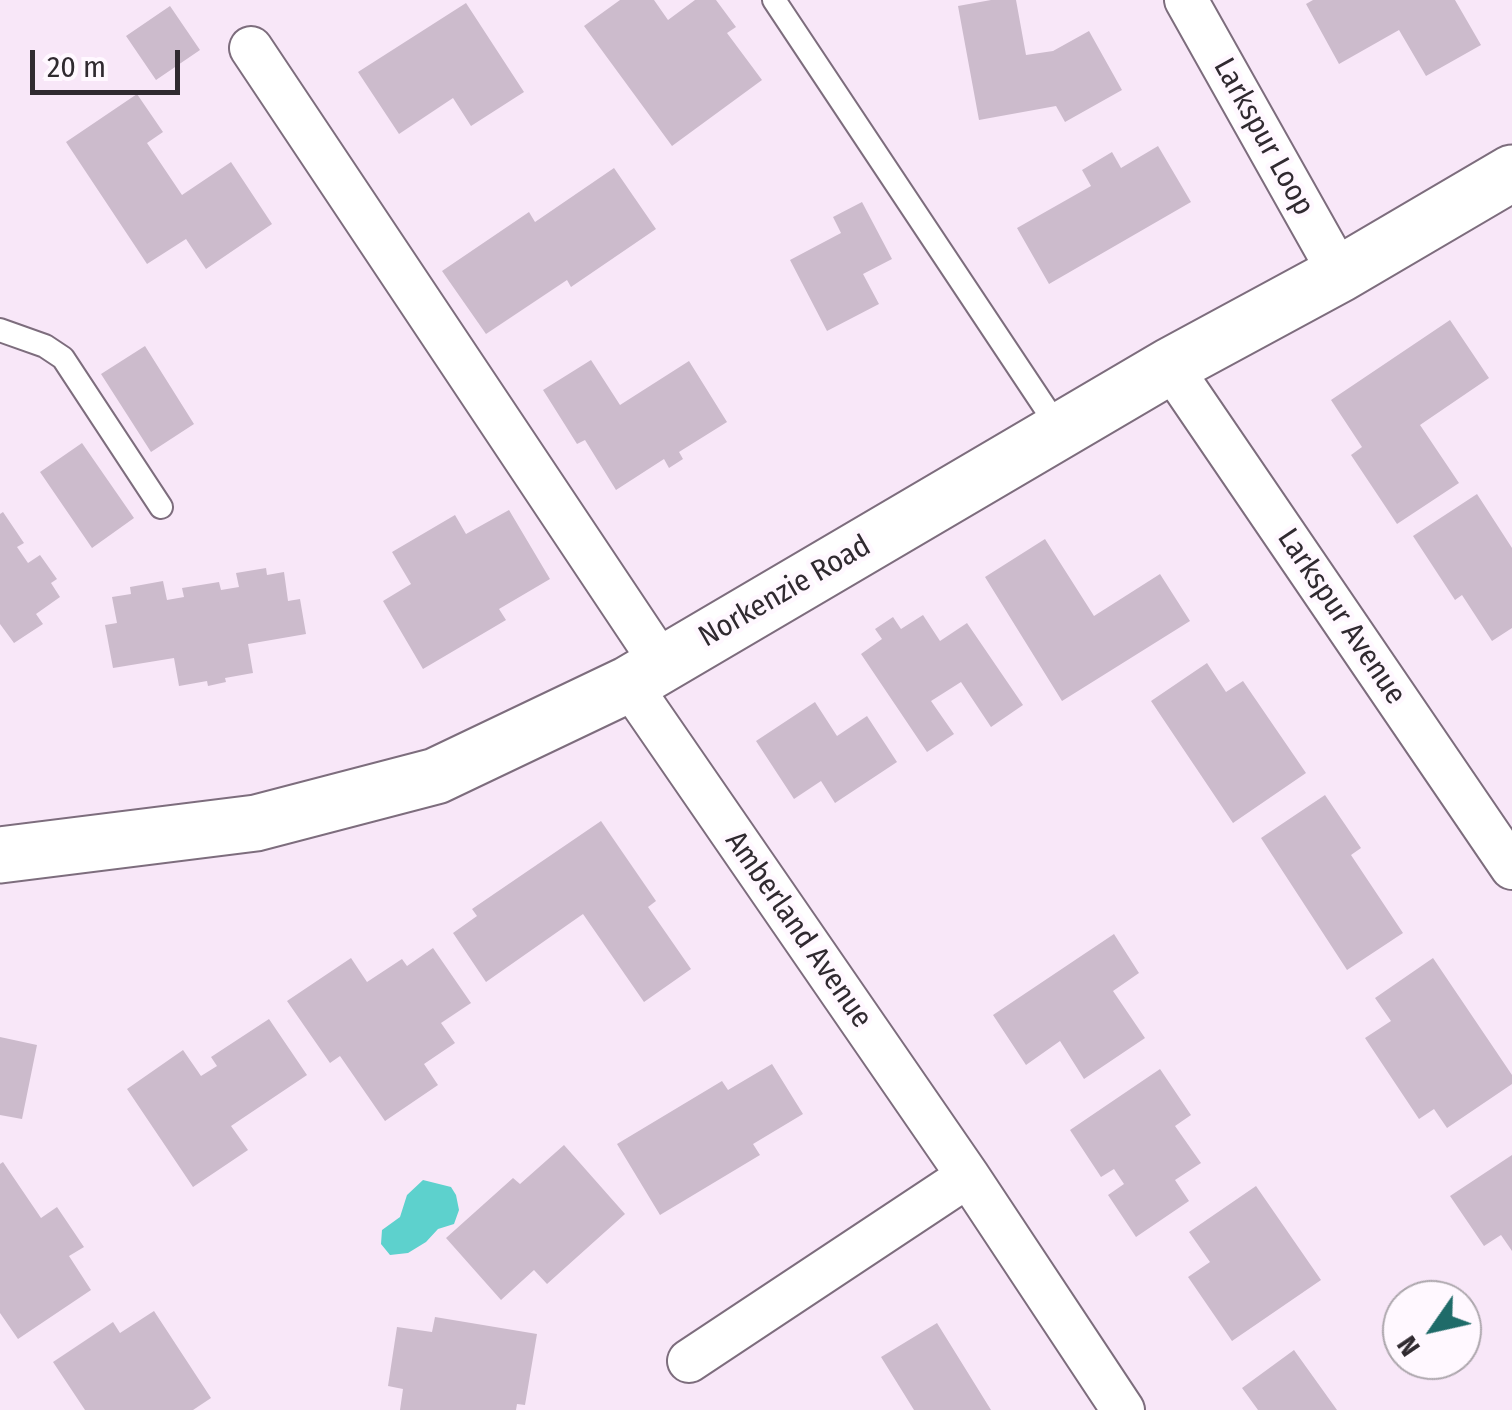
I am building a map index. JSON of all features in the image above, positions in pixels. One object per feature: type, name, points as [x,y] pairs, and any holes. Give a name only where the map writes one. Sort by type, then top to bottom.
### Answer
[{"type":"street","name":"Larkspur Loop","points":[[1186,0],[1340,274]]},
{"type":"street","name":"Amberland Avenue","points":[[251,48],[645,674],[1123,1410]]},
{"type":"street","name":"Norkenzie Road","points":[[0,856],[256,823],[436,776],[645,674],[1170,366],[1340,274],[1512,173]]},
{"type":"street","name":"Larkspur Avenue","points":[[1170,366],[1512,868]]},
{"type":"street","points":[[689,1361],[968,1176]]},
{"type":"lane","points":[[774,0],[1060,430]]},
{"type":"lane","points":[[0,330],[54,350],[64,358],[161,507]]},
{"type":"shaded area","points":[[423,1180],[451,1187],[459,1210],[454,1224],[438,1229],[408,1253],[390,1255],[381,1244],[382,1230],[400,1217],[407,1195]]},
{"type":"building","points":[[620,0],[654,0],[668,20],[695,0],[716,0],[736,27],[727,33],[762,80],[672,146],[584,26]]},
{"type":"building","points":[[1016,0],[1026,55],[1053,51],[1089,31],[1122,90],[1065,122],[1056,106],[979,120],[958,6]]},
{"type":"building","points":[[1313,0],[1455,0],[1481,45],[1426,76],[1399,30],[1339,64],[1306,4]]},
{"type":"building","points":[[466,3],[524,92],[471,126],[453,98],[399,134],[358,72]]},
{"type":"building","points":[[170,6],[200,50],[156,80],[126,36]]},
{"type":"building","points":[[137,94],[163,132],[147,143],[182,195],[231,162],[272,224],[206,269],[186,239],[147,264],[66,142]]},
{"type":"building","points":[[1158,146],[1191,202],[1049,284],[1017,228],[1091,186],[1082,170],[1112,152],[1121,168]]},
{"type":"building","points":[[614,168],[656,229],[571,287],[567,280],[486,334],[442,271],[529,212],[535,222]]},
{"type":"building","points":[[862,202],[892,259],[863,274],[879,304],[827,331],[790,260],[841,233],[833,217]]},
{"type":"building","points":[[1450,320],[1489,378],[1420,425],[1459,483],[1397,524],[1351,455],[1362,447],[1331,400]]},
{"type":"building","points":[[145,346],[194,424],[151,452],[101,374]]},
{"type":"building","points":[[591,360],[620,405],[689,361],[727,422],[679,452],[683,459],[669,468],[664,459],[616,490],[585,440],[577,444],[543,390]]},
{"type":"building","points":[[82,443],[134,518],[92,548],[40,472]]},
{"type":"building","points":[[1477,494],[1512,548],[1512,628],[1492,641],[1462,595],[1455,600],[1413,536]]},
{"type":"building","points":[[509,510],[550,579],[499,609],[506,620],[423,669],[383,601],[411,584],[392,552],[455,515],[466,534]]},
{"type":"building","points":[[3,512],[24,543],[17,547],[28,563],[40,555],[57,579],[51,583],[60,597],[36,614],[43,624],[14,643],[0,624]]},
{"type":"building","points":[[1045,539],[1094,616],[1160,574],[1190,621],[1062,701],[985,577]]},
{"type":"building","points":[[266,568],[267,575],[284,572],[288,601],[300,599],[306,634],[248,644],[253,673],[208,686],[207,681],[179,686],[174,658],[113,668],[105,625],[117,623],[112,597],[131,594],[130,587],[163,581],[167,600],[184,597],[182,588],[219,582],[221,590],[239,587],[236,573]]},
{"type":"building","points":[[923,615],[940,641],[967,623],[1023,705],[991,727],[961,682],[931,701],[954,734],[927,752],[861,654],[882,639],[875,629],[893,617],[901,629]]},
{"type":"building","points":[[1207,663],[1226,692],[1243,681],[1306,773],[1233,823],[1151,701]]},
{"type":"building","points":[[815,702],[837,736],[867,716],[897,762],[835,803],[821,781],[794,799],[756,741]]},
{"type":"building","points":[[1325,795],[1361,848],[1351,855],[1403,933],[1347,970],[1261,838]]},
{"type":"building","points":[[601,821],[656,901],[648,907],[691,969],[644,1002],[583,914],[486,982],[453,933],[477,916],[472,909]]},
{"type":"building","points":[[1114,934],[1139,973],[1113,991],[1145,1038],[1084,1079],[1060,1041],[1026,1065],[993,1015]]},
{"type":"building","points":[[433,948],[471,1003],[441,1023],[455,1043],[424,1064],[438,1085],[385,1121],[340,1056],[330,1063],[287,1001],[351,958],[367,982],[402,959],[407,966]]},
{"type":"building","points":[[1433,958],[1512,1075],[1512,1084],[1447,1128],[1434,1109],[1419,1119],[1365,1038],[1391,1021],[1375,998]]},
{"type":"building","points":[[269,1019],[307,1075],[231,1126],[248,1150],[193,1187],[127,1089],[183,1050],[201,1076],[217,1066],[211,1057]]},
{"type":"building","points":[[0,1037],[37,1045],[22,1119],[0,1115]]},
{"type":"building","points":[[772,1064],[803,1114],[753,1144],[760,1155],[660,1215],[617,1144],[722,1081],[728,1090]]},
{"type":"building","points":[[1160,1069],[1191,1115],[1175,1126],[1201,1163],[1175,1180],[1189,1201],[1136,1237],[1108,1195],[1124,1184],[1114,1169],[1101,1177],[1070,1130]]},
{"type":"building","points":[[564,1145],[625,1214],[547,1284],[534,1270],[501,1300],[446,1238],[513,1178],[520,1184]]},
{"type":"building","points":[[1512,1155],[1512,1251],[1501,1235],[1484,1246],[1450,1196]]},
{"type":"building","points":[[3,1162],[41,1218],[57,1207],[84,1247],[69,1256],[91,1290],[18,1339],[0,1313]]},
{"type":"building","points":[[1256,1186],[1321,1280],[1232,1341],[1188,1277],[1210,1262],[1189,1232]]},
{"type":"building","points":[[154,1311],[211,1398],[193,1410],[85,1410],[53,1362],[113,1322],[120,1333]]},
{"type":"building","points":[[435,1317],[537,1334],[525,1405],[517,1404],[516,1410],[400,1410],[403,1389],[388,1386],[397,1327],[432,1332]]},
{"type":"building","points":[[937,1323],[991,1410],[914,1410],[881,1357]]},
{"type":"building","points":[[1294,1350],[1337,1410],[1258,1410],[1242,1388]]}]
